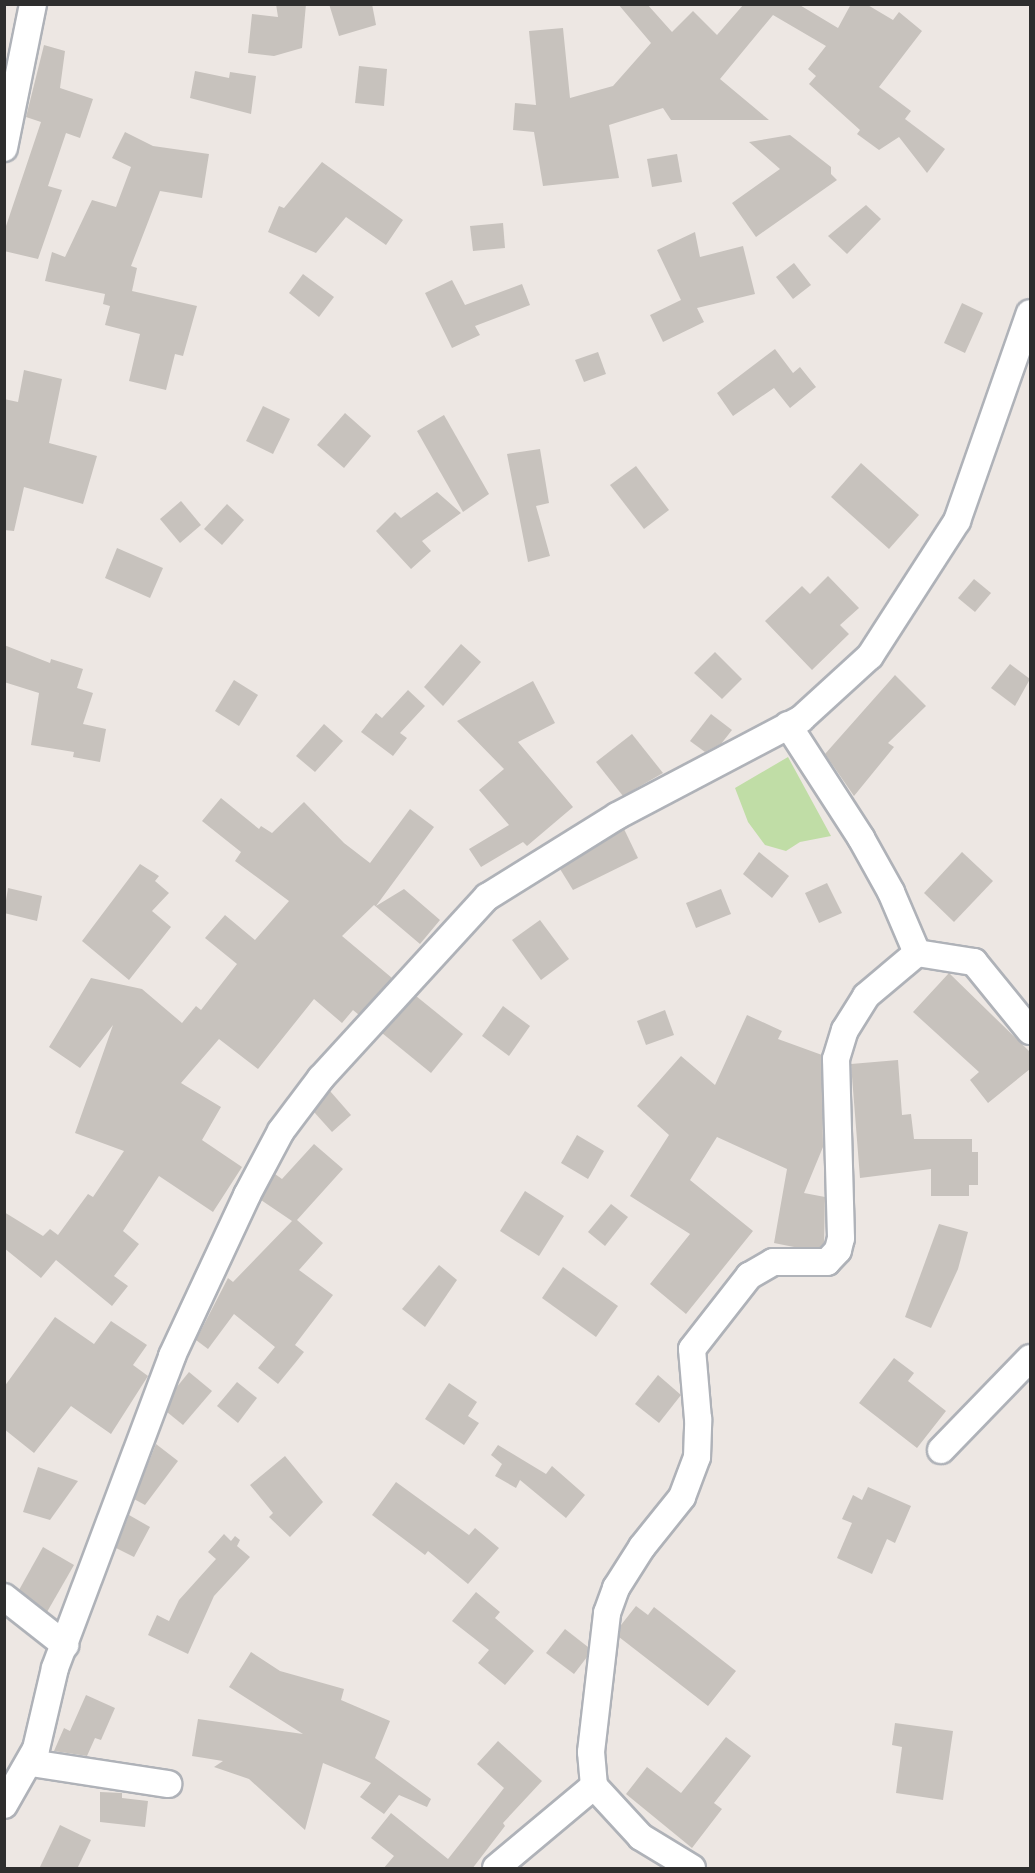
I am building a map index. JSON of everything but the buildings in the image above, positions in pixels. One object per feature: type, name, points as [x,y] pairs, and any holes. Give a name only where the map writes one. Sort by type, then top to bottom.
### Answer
[{"type":"street","points":[[4,148],[33,4]]},
{"type":"street","points":[[4,1804],[31,1762],[49,1689],[172,1356],[247,1195],[281,1131],[303,1100],[468,916],[503,885],[616,816],[788,725],[842,684],[870,656],[951,531],[968,496],[1006,374],[1030,313]]},
{"type":"street","points":[[788,725],[866,847],[891,892],[917,953]]},
{"type":"street","points":[[692,1869],[641,1837],[594,1786],[591,1752],[607,1613],[616,1587],[642,1547],[682,1497],[697,1458],[698,1419],[692,1349],[749,1276],[773,1262],[827,1262],[834,1258],[842,1238],[836,1059],[845,1030],[866,996],[917,953],[974,962],[1030,1031]]},
{"type":"street","points":[[941,1450],[1030,1358]]},
{"type":"street","points":[[4,1597],[65,1646]]},
{"type":"street","points":[[31,1762],[168,1784]]},
{"type":"street","points":[[496,1869],[594,1786]]},
{"type":"green space","points":[[788,757],[831,836],[800,842],[786,851],[765,845],[748,822],[735,788]]}]
